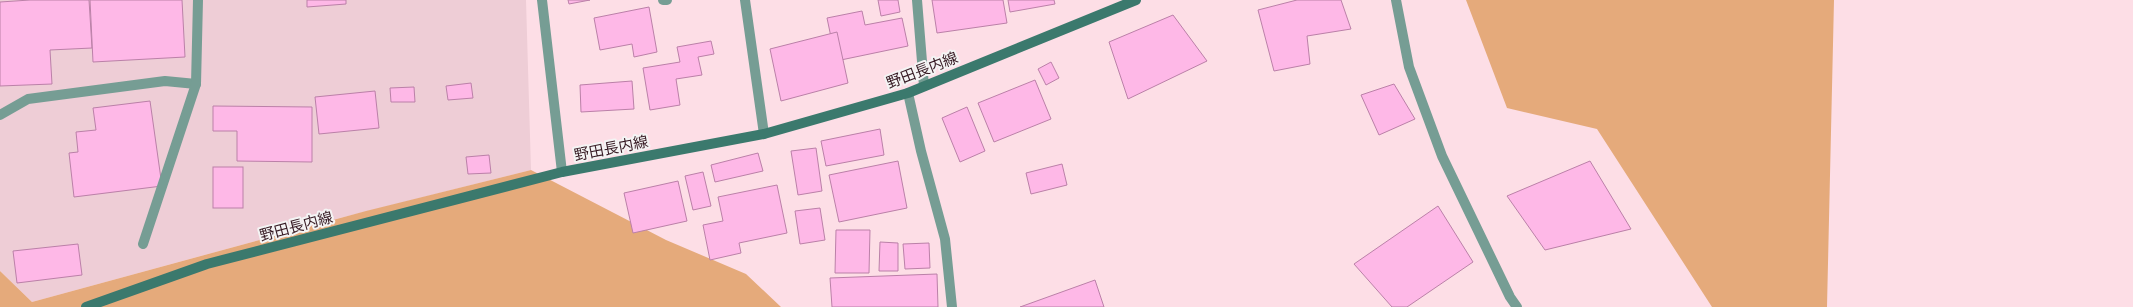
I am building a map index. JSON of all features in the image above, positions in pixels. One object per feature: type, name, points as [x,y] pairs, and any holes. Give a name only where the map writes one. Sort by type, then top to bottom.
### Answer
[{"type":"main road","name":"野田長内線","points":[[86,307],[207,264],[562,172],[764,134],[908,93],[1136,0]]},
{"type":"street","points":[[143,244],[196,84],[198,0]]},
{"type":"street","points":[[542,0],[562,172]]},
{"type":"street","points":[[745,0],[764,134]]},
{"type":"street","points":[[917,0],[924,86]]},
{"type":"street","points":[[1396,0],[1409,67],[1442,156],[1510,297],[1517,307]]},
{"type":"street","points":[[0,115],[28,99],[165,81],[196,84]]},
{"type":"street","points":[[908,93],[921,151],[945,239],[952,307]]},
{"type":"shaded area","points":[[0,0],[526,0],[531,170],[340,218],[32,302],[0,271]]},
{"type":"shaded area","points":[[1466,0],[1834,0],[1827,307],[1712,307],[1597,129],[1507,108]]},
{"type":"shaded area","points":[[531,170],[666,240],[746,274],[781,307],[0,307],[0,271],[32,302],[366,211]]},
{"type":"building","points":[[30,0],[89,0],[92,48],[50,50],[52,84],[0,86],[0,2]]},
{"type":"building","points":[[90,0],[182,0],[185,57],[93,62]]},
{"type":"building","points":[[307,0],[346,0],[346,4],[307,7]]},
{"type":"building","points":[[568,0],[590,0],[569,4]]},
{"type":"building","points":[[878,0],[898,0],[900,12],[881,16]]},
{"type":"building","points":[[932,0],[1003,0],[1007,23],[937,33]]},
{"type":"building","points":[[1008,0],[1054,0],[1055,4],[1010,12]]},
{"type":"building","points":[[1297,0],[1341,0],[1351,29],[1307,36],[1310,64],[1274,71],[1258,10]]},
{"type":"building","points":[[649,7],[657,52],[634,57],[632,44],[600,50],[594,18]]},
{"type":"building","points":[[862,11],[865,25],[902,18],[908,46],[836,61],[827,18]]},
{"type":"building","points":[[1173,15],[1207,61],[1128,99],[1109,42]]},
{"type":"building","points":[[837,32],[848,83],[781,101],[770,49]]},
{"type":"building","points":[[711,41],[714,54],[698,57],[702,75],[676,79],[680,105],[650,110],[643,68],[680,62],[677,47]]},
{"type":"building","points":[[1051,62],[1059,78],[1046,85],[1038,69]]},
{"type":"building","points":[[1035,80],[1051,119],[994,142],[978,103]]},
{"type":"building","points":[[632,81],[634,109],[581,112],[580,85]]},
{"type":"building","points":[[471,83],[473,98],[448,100],[446,86]]},
{"type":"building","points":[[1394,84],[1415,119],[1379,135],[1361,95]]},
{"type":"building","points":[[414,87],[415,102],[391,102],[390,88]]},
{"type":"building","points":[[375,91],[379,128],[319,134],[315,97]]},
{"type":"building","points":[[150,101],[162,186],[74,197],[69,153],[78,152],[76,132],[96,130],[93,108]]},
{"type":"building","points":[[213,106],[312,107],[312,162],[237,161],[237,131],[213,131]]},
{"type":"building","points":[[967,107],[985,151],[960,162],[942,118]]},
{"type":"building","points":[[880,129],[884,155],[826,166],[821,141]]},
{"type":"building","points":[[816,148],[822,191],[798,195],[791,151]]},
{"type":"building","points":[[758,153],[763,171],[715,182],[711,165]]},
{"type":"building","points":[[489,155],[491,173],[468,174],[466,157]]},
{"type":"building","points":[[898,161],[907,208],[839,222],[829,175]]},
{"type":"building","points":[[1590,161],[1631,229],[1545,250],[1507,196]]},
{"type":"building","points":[[1062,164],[1067,185],[1031,194],[1026,173]]},
{"type":"building","points":[[213,167],[243,167],[243,208],[213,208]]},
{"type":"building","points":[[703,172],[711,206],[693,210],[685,176]]},
{"type":"building","points":[[678,181],[687,221],[633,233],[624,193]]},
{"type":"building","points":[[777,185],[787,233],[739,243],[741,253],[710,260],[703,225],[723,221],[718,197]]},
{"type":"building","points":[[1438,206],[1473,262],[1407,307],[1392,307],[1354,264]]},
{"type":"building","points":[[820,208],[825,240],[800,244],[795,211]]},
{"type":"building","points":[[836,230],[870,230],[869,273],[835,273]]},
{"type":"building","points":[[880,242],[898,243],[898,271],[879,271]]},
{"type":"building","points":[[929,243],[930,268],[905,269],[903,244]]},
{"type":"building","points":[[78,244],[82,275],[17,283],[13,251]]},
{"type":"building","points":[[937,274],[938,307],[832,307],[830,278]]},
{"type":"building","points":[[1095,280],[1104,307],[1020,307]]}]
